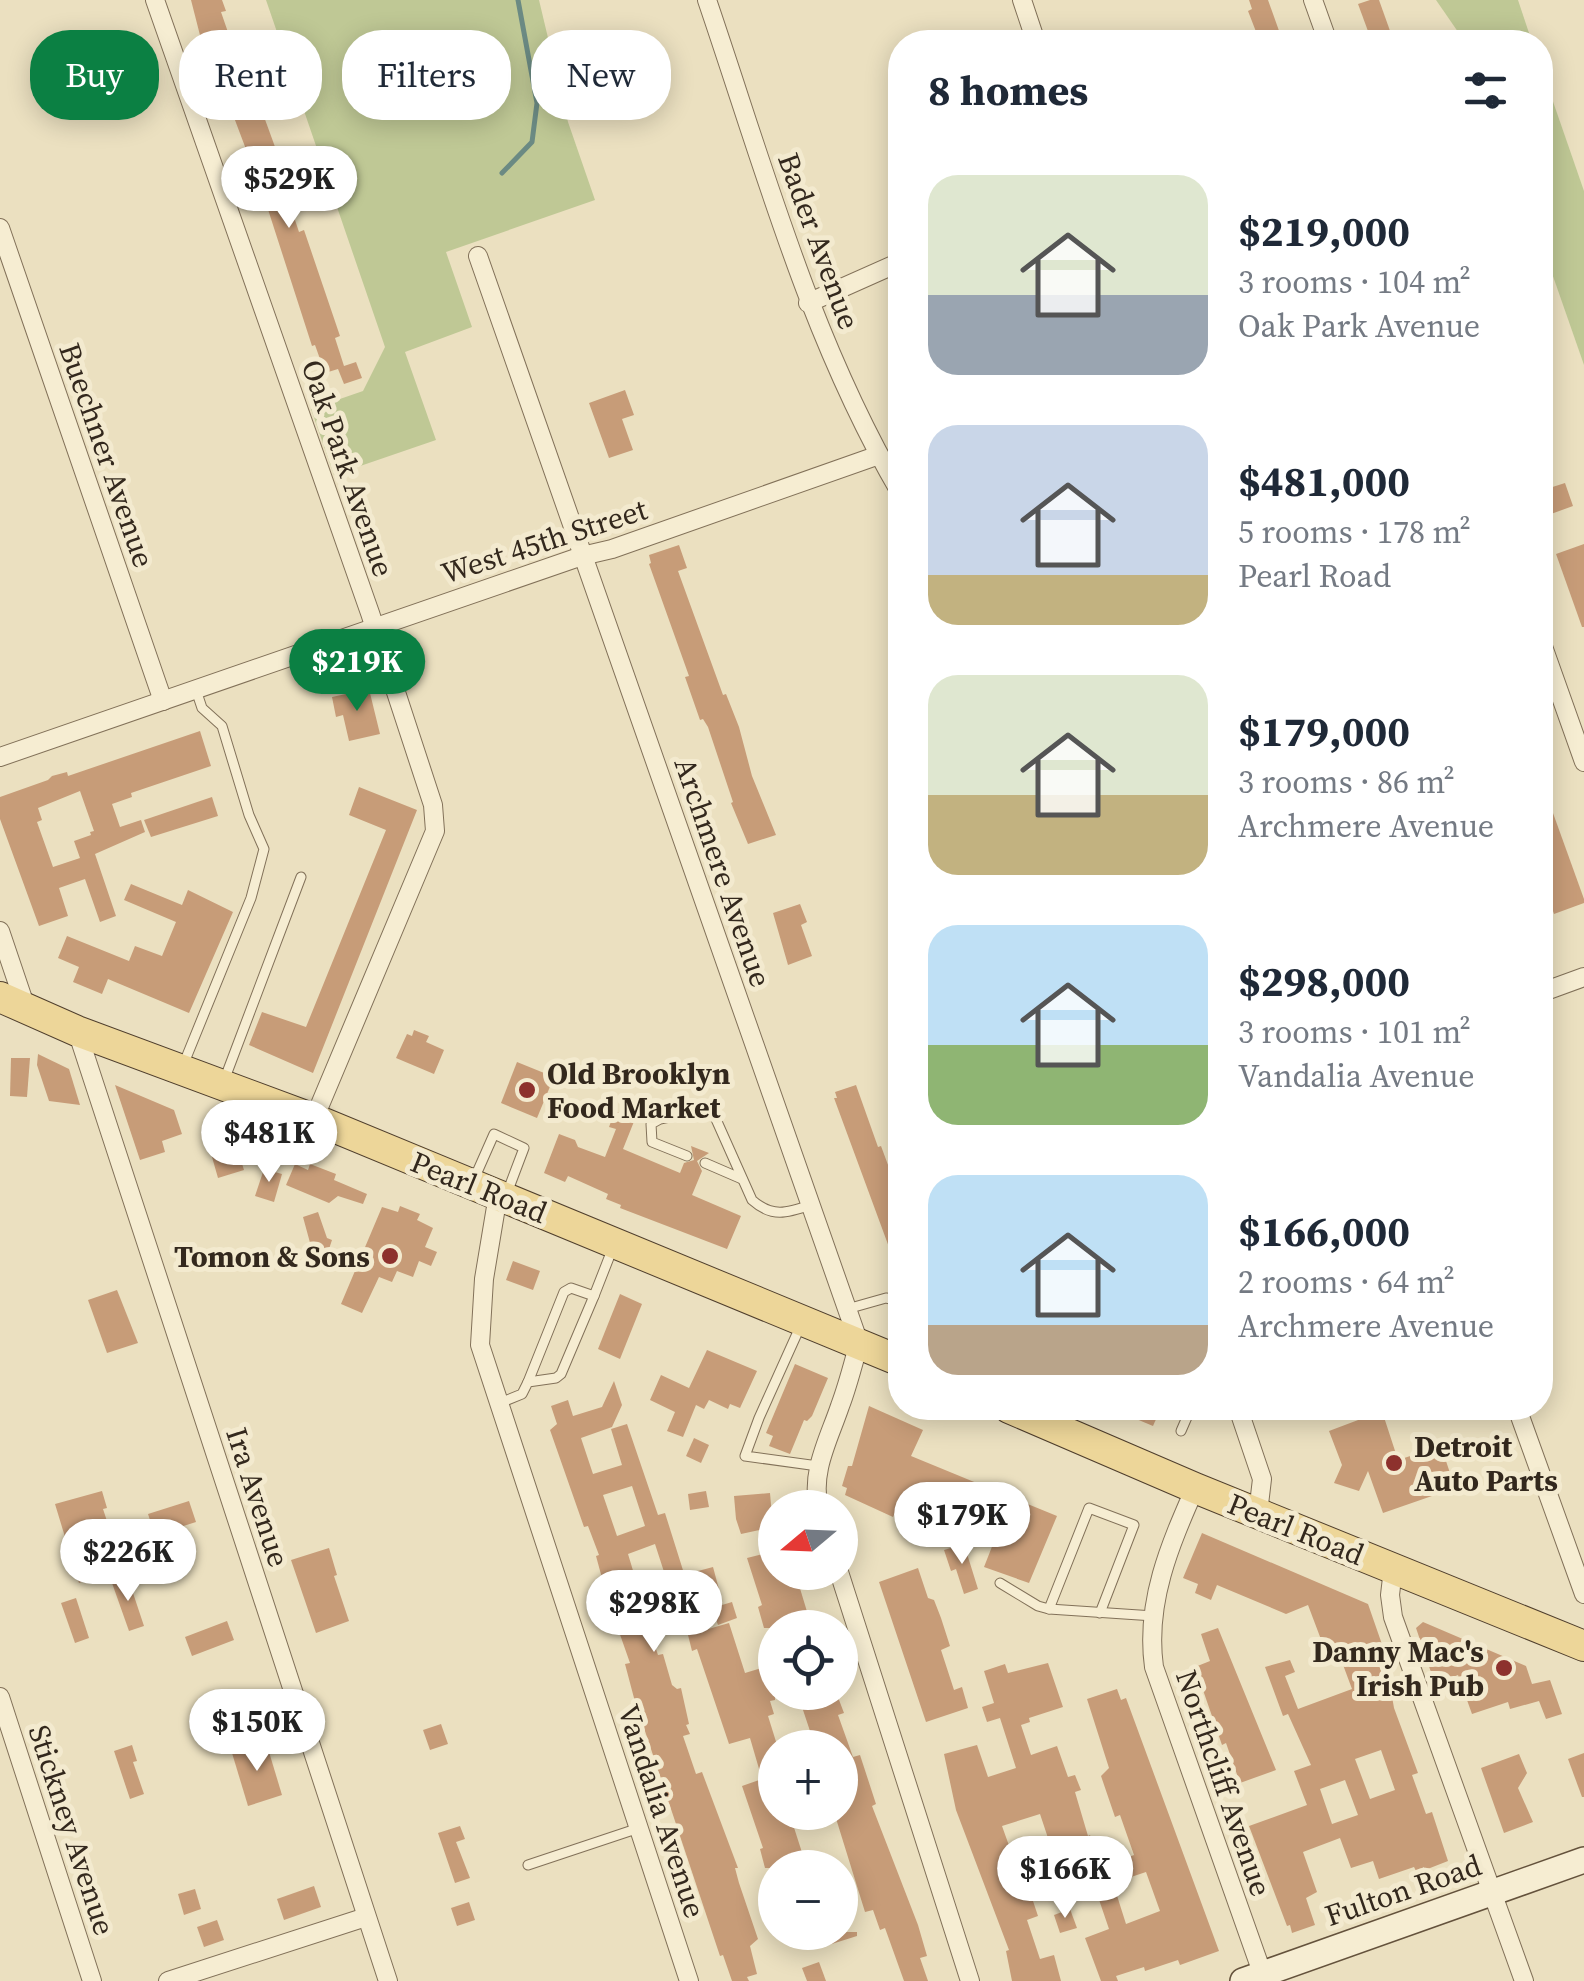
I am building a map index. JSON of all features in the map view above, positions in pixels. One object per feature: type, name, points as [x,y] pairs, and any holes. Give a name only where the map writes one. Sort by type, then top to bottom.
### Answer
[{"type":"main road","name":"Pearl Road","points":[[13,1003],[77,1031],[314,1119],[888,1356]]},
{"type":"main road","name":"Pearl Road","points":[[1037,1420],[1584,1646]]},
{"type":"main road","name":"Fulton Road","points":[[1257,1979],[1584,1860]]},
{"type":"street","name":"Oak Park Avenue","points":[[155,0],[375,626],[433,805],[435,831],[314,1119]]},
{"type":"street","name":"Bader Avenue","points":[[707,0],[808,302],[888,471]]},
{"type":"street","points":[[1022,0],[1032,30]]},
{"type":"street","points":[[1313,0],[1324,30]]},
{"type":"street","name":"Buechner Avenue","points":[[0,228],[162,701]]},
{"type":"street","name":"Archmere Avenue","points":[[478,256],[859,1343]]},
{"type":"street","points":[[808,302],[888,267]]},
{"type":"street","name":"West 45th Street","points":[[0,757],[879,456]]},
{"type":"street","points":[[1553,675],[1584,762]]},
{"type":"street","points":[[0,932],[13,1003]]},
{"type":"street","points":[[1553,989],[1584,978]]},
{"type":"street","name":"Ira Avenue","points":[[77,1031],[388,1981]]},
{"type":"street","name":"Vandalia Avenue","points":[[492,1192],[480,1345],[689,1981]]},
{"type":"street","points":[[818,1490],[820,1466],[859,1343]]},
{"type":"street","points":[[1242,1420],[1262,1479],[1258,1514]]},
{"type":"street","points":[[1521,1420],[1584,1594]]},
{"type":"street","name":"Northcliff Avenue","points":[[1196,1488],[1158,1579],[1154,1666],[1257,1979]]},
{"type":"street","points":[[1393,1569],[1392,1618],[1524,1981]]},
{"type":"street","points":[[845,1590],[970,1981]]},
{"type":"street","name":"Stickney Avenue","points":[[0,1697],[92,1981]]},
{"type":"street","points":[[168,1981],[366,1917]]},
{"type":"lane","points":[[182,1070],[251,898],[264,849],[249,815],[222,726],[202,708],[196,689]]},
{"type":"lane","points":[[222,1085],[301,877]]},
{"type":"lane","points":[[687,1156],[652,1142],[648,1129],[660,1119],[711,1108],[752,1200],[762,1210],[782,1214],[811,1205]]},
{"type":"lane","points":[[494,1134],[524,1148],[492,1192],[494,1134]]},
{"type":"lane","points":[[705,1163],[742,1179]]},
{"type":"lane","points":[[528,1382],[562,1374],[615,1243]]},
{"type":"lane","points":[[500,1403],[522,1394],[564,1292],[572,1288],[594,1296]]},
{"type":"lane","points":[[847,1309],[888,1298]]},
{"type":"lane","points":[[804,1320],[758,1418],[745,1456],[820,1466]]},
{"type":"lane","points":[[1181,1431],[1186,1420]]},
{"type":"lane","points":[[1049,1608],[1089,1508],[1134,1525],[1100,1613]]},
{"type":"lane","points":[[1000,1584],[1038,1606],[1154,1616]]},
{"type":"lane","points":[[528,1865],[639,1828]]},
{"type":"green space","points":[[266,0],[539,0],[546,30],[531,30],[531,120],[568,120],[595,200],[446,252],[472,327],[405,352],[436,440],[334,475],[311,409],[363,391],[385,347],[307,120],[322,120],[322,30],[276,30]]},
{"type":"green space","points":[[1436,0],[1518,0],[1528,30],[1457,30]]},
{"type":"green space","points":[[1553,102],[1584,191],[1584,365],[1553,276]]},
{"type":"building","points":[[191,0],[222,0],[226,11],[221,12],[227,30],[199,30]]},
{"type":"building","points":[[1249,0],[1268,0],[1279,30],[1255,30],[1248,11],[1252,9]]},
{"type":"building","points":[[1379,0],[1390,30],[1368,30],[1358,4]]},
{"type":"building","points":[[235,120],[265,120],[290,188],[285,190],[299,232],[304,230],[340,336],[335,338],[344,366],[356,362],[362,378],[344,384],[338,369],[325,373],[315,345],[312,346]]},
{"type":"building","points":[[625,390],[634,415],[622,419],[633,450],[609,458],[589,403]]},
{"type":"building","points":[[1565,483],[1573,506],[1553,513],[1553,487]]},
{"type":"building","points":[[1584,544],[1584,627],[1582,627],[1556,554]]},
{"type":"building","points":[[679,545],[687,568],[678,571],[776,835],[748,844],[708,727],[700,720],[685,677],[689,676],[649,564],[649,555]]},
{"type":"building","points":[[369,689],[380,734],[349,741],[343,715],[336,717],[332,697]]},
{"type":"building","points":[[200,731],[211,766],[131,793],[132,797],[112,804],[120,827],[141,820],[145,832],[95,854],[116,916],[100,922],[85,879],[59,888],[68,916],[39,926],[0,819],[0,797],[52,776],[67,772],[68,776]],"holes":[[[80,791],[94,831],[74,841],[80,858],[53,867],[37,822],[42,820],[38,808]]]},
{"type":"building","points":[[359,787],[417,810],[313,1073],[249,1045],[262,1012],[306,1027],[386,830],[349,815]]},
{"type":"building","points":[[212,797],[218,816],[151,837],[144,820]]},
{"type":"building","points":[[1553,813],[1584,899],[1584,903],[1554,914]]},
{"type":"building","points":[[131,884],[182,905],[188,890],[233,912],[189,1013],[108,979],[102,994],[73,982],[79,967],[58,958],[67,936],[129,961],[135,946],[162,956],[176,922],[124,900]]},
{"type":"building","points":[[800,904],[807,922],[801,925],[812,956],[788,965],[773,913]]},
{"type":"building","points":[[414,1030],[429,1036],[426,1042],[444,1050],[434,1074],[396,1058],[407,1034],[412,1036]]},
{"type":"building","points":[[38,1054],[69,1069],[80,1105],[49,1101],[37,1065]]},
{"type":"building","points":[[11,1058],[30,1058],[27,1097],[10,1096]]},
{"type":"building","name":"Old Brooklyn Food Market","points":[[517,1062],[554,1077],[537,1118],[501,1103]]},
{"type":"building","points":[[115,1085],[174,1110],[182,1134],[162,1141],[165,1152],[140,1160]]},
{"type":"building","points":[[856,1085],[888,1165],[888,1244],[834,1098],[835,1092]]},
{"type":"building","points":[[615,1111],[635,1119],[623,1149],[680,1173],[684,1163],[694,1160],[691,1146],[709,1153],[697,1161],[702,1171],[692,1195],[741,1216],[727,1249],[620,1208],[621,1205],[606,1199],[608,1194],[568,1176],[565,1182],[544,1173],[559,1134],[575,1140],[578,1147],[605,1157],[616,1129],[609,1127]]},
{"type":"building","points":[[230,1144],[232,1150],[237,1148],[244,1170],[218,1178],[212,1157],[216,1155],[214,1149]]},
{"type":"building","points":[[295,1164],[308,1170],[310,1164],[336,1174],[334,1180],[367,1194],[363,1204],[338,1196],[329,1203],[286,1185]]},
{"type":"building","points":[[264,1169],[282,1174],[274,1202],[255,1196]]},
{"type":"building","points":[[400,1206],[420,1214],[417,1220],[433,1228],[425,1247],[437,1252],[431,1266],[419,1261],[413,1277],[397,1271],[392,1282],[379,1277],[362,1313],[341,1304],[382,1207],[398,1212]]},
{"type":"building","points":[[318,1212],[327,1238],[332,1240],[327,1255],[312,1250],[303,1217]]},
{"type":"building","points":[[513,1261],[540,1271],[533,1290],[506,1280]]},
{"type":"building","points":[[117,1290],[138,1343],[107,1353],[88,1300]]},
{"type":"building","points":[[620,1294],[642,1304],[620,1359],[598,1349]]},
{"type":"building","points":[[707,1350],[757,1371],[740,1408],[730,1404],[728,1409],[709,1400],[704,1409],[696,1405],[683,1437],[667,1431],[675,1412],[650,1400],[661,1375],[689,1388]]},
{"type":"building","points":[[795,1364],[828,1378],[790,1454],[769,1446],[773,1436],[766,1433]]},
{"type":"building","points":[[614,1381],[622,1405],[612,1427],[581,1438],[593,1474],[622,1465],[611,1429],[627,1424],[658,1515],[665,1513],[693,1602],[645,1617],[658,1655],[663,1654],[672,1685],[681,1688],[690,1734],[683,1736],[696,1774],[702,1772],[738,1868],[739,1883],[758,1939],[750,1946],[757,1974],[747,1977],[749,1981],[732,1981],[723,1955],[720,1956],[634,1698],[625,1664],[630,1663],[617,1626],[611,1628],[604,1607],[609,1604],[596,1556],[599,1555],[588,1526],[584,1527],[550,1430],[557,1424],[551,1406],[568,1400],[573,1416],[602,1407]],"holes":[[[632,1486],[645,1526],[617,1536],[603,1495]],[[655,1544],[666,1578],[638,1587],[628,1554]]]},
{"type":"building","points":[[869,1406],[888,1414],[888,1420],[900,1420],[923,1430],[911,1456],[1057,1516],[1029,1583],[984,1567],[995,1539],[922,1508],[920,1512],[903,1505],[893,1517],[858,1501],[858,1490],[842,1486],[848,1466],[852,1466]]},
{"type":"building","name":"Detroit Auto Parts","points":[[1358,1420],[1385,1420],[1398,1460],[1441,1446],[1455,1488],[1383,1513],[1368,1471],[1359,1491],[1334,1483],[1342,1465],[1329,1431]]},
{"type":"building","points":[[694,1438],[709,1445],[701,1463],[686,1456]]},
{"type":"building","points":[[102,1491],[112,1536],[87,1544],[97,1576],[79,1583],[55,1504]]},
{"type":"building","points":[[706,1491],[709,1507],[690,1510],[688,1494]]},
{"type":"building","points":[[758,1494],[758,1530],[741,1534],[734,1496]]},
{"type":"building","points":[[189,1501],[196,1522],[155,1535],[148,1514]]},
{"type":"building","points":[[1202,1533],[1368,1604],[1385,1653],[1377,1659],[1386,1686],[1390,1685],[1394,1708],[1418,1773],[1412,1775],[1426,1814],[1432,1812],[1448,1861],[1379,1879],[1373,1861],[1351,1868],[1340,1838],[1303,1852],[1317,1892],[1306,1898],[1315,1925],[1292,1933],[1249,1826],[1307,1805],[1294,1771],[1311,1765],[1288,1714],[1283,1716],[1265,1667],[1290,1660],[1295,1672],[1285,1676],[1298,1709],[1352,1689],[1336,1646],[1325,1650],[1308,1605],[1286,1614],[1217,1585],[1211,1600],[1195,1593],[1198,1584],[1183,1578]],"holes":[[[1381,1750],[1395,1790],[1370,1799],[1355,1759]],[[1345,1780],[1358,1815],[1332,1824],[1320,1789]]]},
{"type":"building","points":[[964,1544],[978,1589],[964,1594],[956,1569],[951,1571],[944,1550]]},
{"type":"building","points":[[329,1548],[349,1621],[316,1633],[291,1560]]},
{"type":"building","points":[[758,1555],[758,1590],[800,1590],[807,1610],[759,1610],[762,1605],[747,1558]]},
{"type":"building","points":[[713,1567],[720,1593],[702,1599],[698,1571]]},
{"type":"building","points":[[918,1568],[950,1646],[941,1650],[954,1690],[962,1687],[968,1708],[926,1722],[879,1582]]},
{"type":"building","points":[[128,1578],[144,1626],[129,1631],[112,1583]]},
{"type":"building","points":[[76,1598],[89,1638],[75,1643],[61,1603]]},
{"type":"building","points":[[732,1602],[737,1618],[718,1625],[712,1608]]},
{"type":"building","points":[[227,1621],[234,1640],[192,1656],[185,1637]]},
{"type":"building","points":[[1423,1622],[1526,1666],[1532,1684],[1550,1680],[1562,1714],[1546,1719],[1539,1701],[1510,1709],[1508,1702],[1472,1714],[1458,1675],[1435,1684],[1416,1628]]},
{"type":"building","points":[[729,1623],[745,1673],[758,1669],[758,1710],[773,1710],[774,1714],[768,1716],[772,1730],[758,1730],[758,1765],[750,1738],[729,1744],[697,1649],[692,1651],[688,1635]]},
{"type":"building","points":[[1218,1628],[1276,1770],[1240,1783],[1226,1743],[1222,1745],[1195,1667],[1210,1661],[1201,1634]]},
{"type":"building","points":[[1048,1663],[1063,1707],[1029,1718],[1030,1722],[1021,1725],[1031,1755],[1057,1746],[1068,1777],[1075,1775],[1081,1790],[1075,1792],[1102,1867],[1134,1855],[1101,1776],[1109,1768],[1087,1699],[1117,1689],[1121,1700],[1126,1698],[1219,1951],[1180,1965],[1178,1960],[1145,1971],[1144,1967],[1116,1976],[1118,1981],[1101,1981],[1085,1938],[1109,1929],[1094,1885],[1073,1893],[1062,1863],[1057,1865],[1040,1814],[1002,1826],[1038,1916],[1027,1920],[1040,1959],[1054,1955],[1061,1981],[1012,1981],[1006,1951],[1009,1950],[956,1810],[944,1754],[977,1745],[988,1777],[1016,1768],[1000,1718],[987,1722],[982,1707],[994,1703],[984,1671],[1005,1664],[1008,1673]],"holes":[[[1146,1872],[1160,1911],[1126,1924],[1113,1883]]]},
{"type":"building","points":[[803,1710],[843,1710],[838,1715],[843,1730],[810,1730]]},
{"type":"building","points":[[441,1724],[448,1744],[430,1750],[423,1730]]},
{"type":"building","points":[[266,1742],[282,1795],[248,1806],[232,1753]]},
{"type":"building","points":[[132,1745],[137,1761],[133,1762],[144,1794],[130,1799],[114,1751]]},
{"type":"building","points":[[1584,1753],[1584,1797],[1582,1797],[1568,1759]]},
{"type":"building","points":[[1519,1754],[1527,1773],[1518,1788],[1533,1822],[1504,1833],[1481,1768]]},
{"type":"building","points":[[860,1755],[876,1804],[872,1806],[918,1925],[927,1956],[920,1958],[928,1981],[904,1981],[885,1928],[880,1930],[873,1910],[865,1912],[858,1889],[858,1850],[846,1850],[840,1830],[858,1830]]},
{"type":"building","points":[[758,1780],[758,1830],[795,1830],[801,1850],[760,1850],[763,1848],[742,1786]]},
{"type":"building","points":[[460,1826],[465,1839],[456,1842],[470,1878],[455,1883],[438,1833]]},
{"type":"building","points":[[314,1886],[321,1907],[284,1920],[277,1899]]},
{"type":"building","points":[[195,1889],[201,1909],[184,1915],[178,1894]]},
{"type":"building","points":[[469,1902],[475,1920],[457,1926],[451,1908]]},
{"type":"building","points":[[1070,1909],[1077,1928],[1060,1933],[1054,1915]]},
{"type":"building","points":[[217,1920],[224,1940],[204,1947],[197,1927]]},
{"type":"building","points":[[819,1962],[826,1981],[807,1981],[802,1968]]},
{"type":"waterway","points":[[502,173],[532,142],[537,103],[518,0]]},
{"type":"place","name":"Old Brooklyn Food Market","points":[[527,1090]]},
{"type":"place","name":"Tomon & Sons","points":[[390,1256]]},
{"type":"place","name":"Detroit Auto Parts","points":[[1394,1463]]},
{"type":"place","name":"Danny Mac's Irish Pub","points":[[1504,1668]]}]
